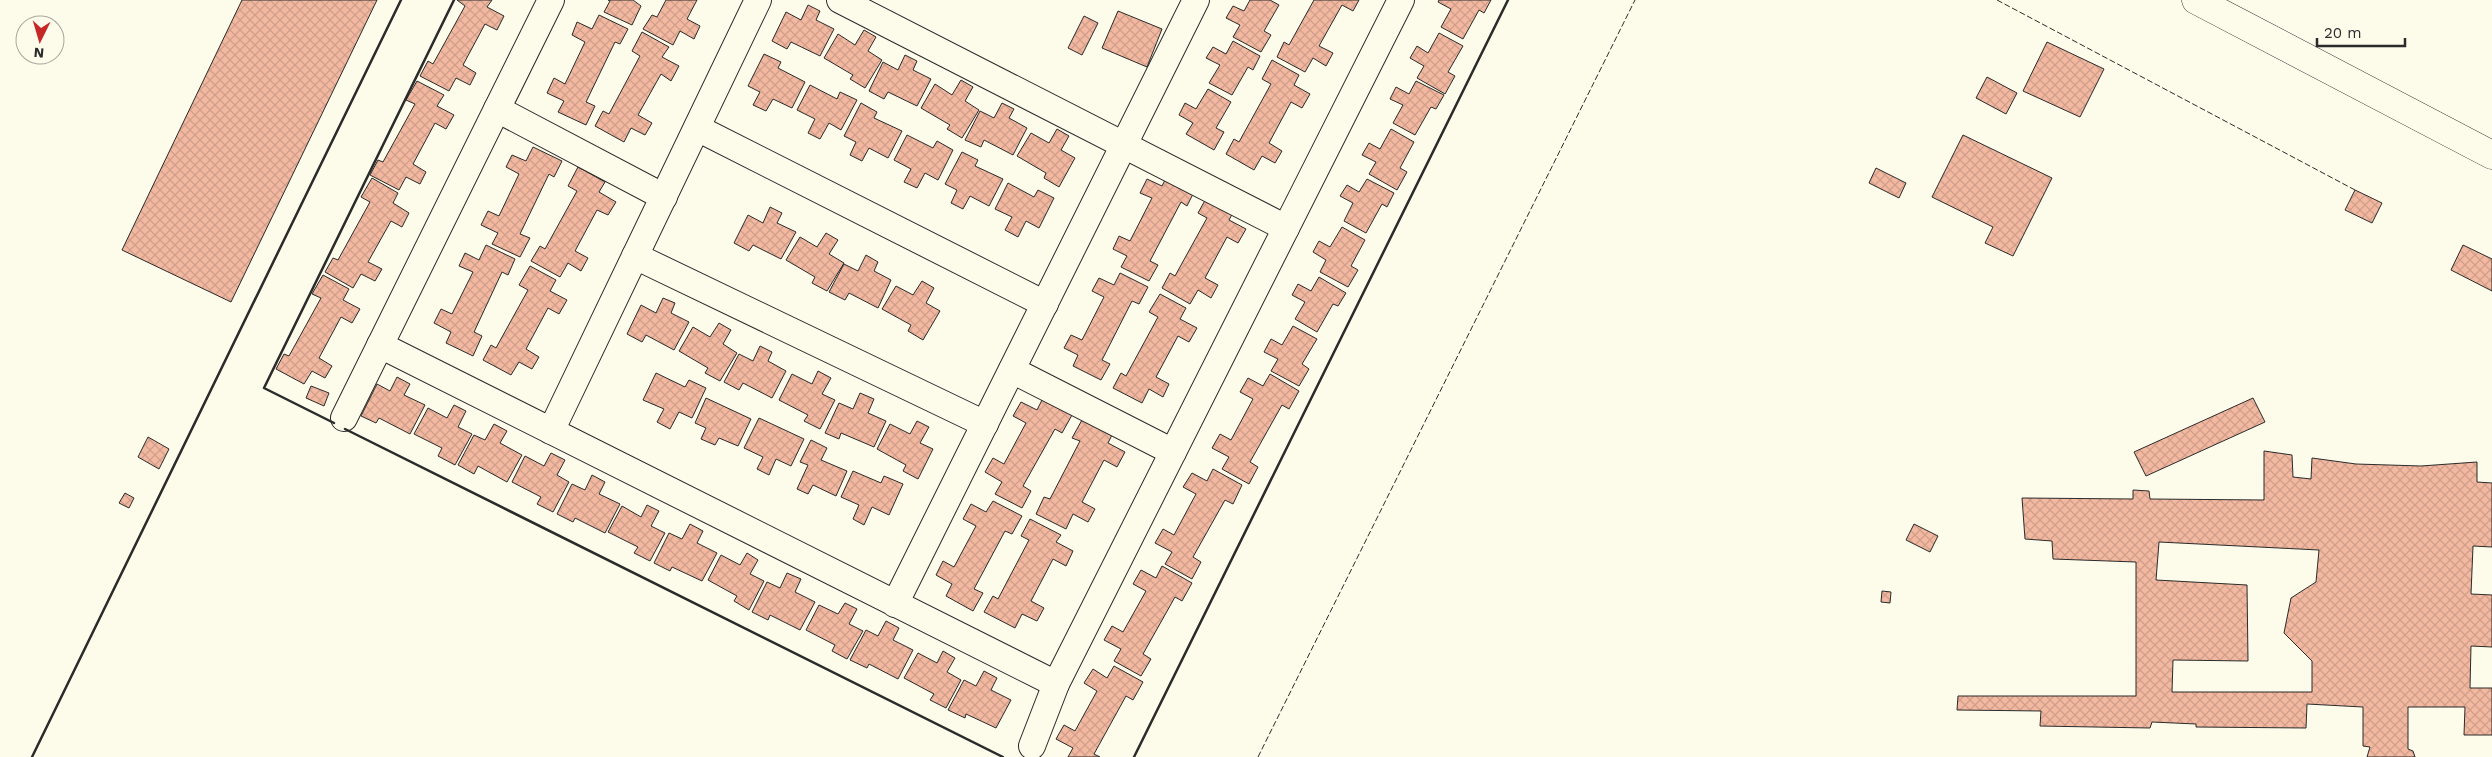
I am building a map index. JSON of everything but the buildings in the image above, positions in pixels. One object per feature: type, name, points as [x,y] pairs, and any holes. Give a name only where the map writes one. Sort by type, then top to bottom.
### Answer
[{"type":"highway","points":[[2196,0],[2492,155]]},
{"type":"street","points":[[344,418],[551,0]]},
{"type":"street","points":[[551,431],[758,0]]},
{"type":"street","points":[[840,0],[1286,228]]},
{"type":"street","points":[[896,604],[1196,0]]},
{"type":"street","points":[[1032,746],[1056,684],[1401,0]]},
{"type":"street","points":[[497,109],[664,197]]},
{"type":"street","points":[[697,128],[1044,304]]},
{"type":"street","points":[[635,256],[985,424]]},
{"type":"street","points":[[380,345],[1056,684]]},
{"type":"street","points":[[1012,370],[1173,452]]},
{"type":"fence","points":[[1258,757],[1635,0]]},
{"type":"fence","points":[[1997,0],[2355,190]]},
{"type":"wall","points":[[32,757],[401,0]]},
{"type":"wall","points":[[334,423],[264,388],[454,0]]},
{"type":"wall","points":[[1134,757],[1508,0]]},
{"type":"wall","points":[[345,429],[1003,757]]}]
